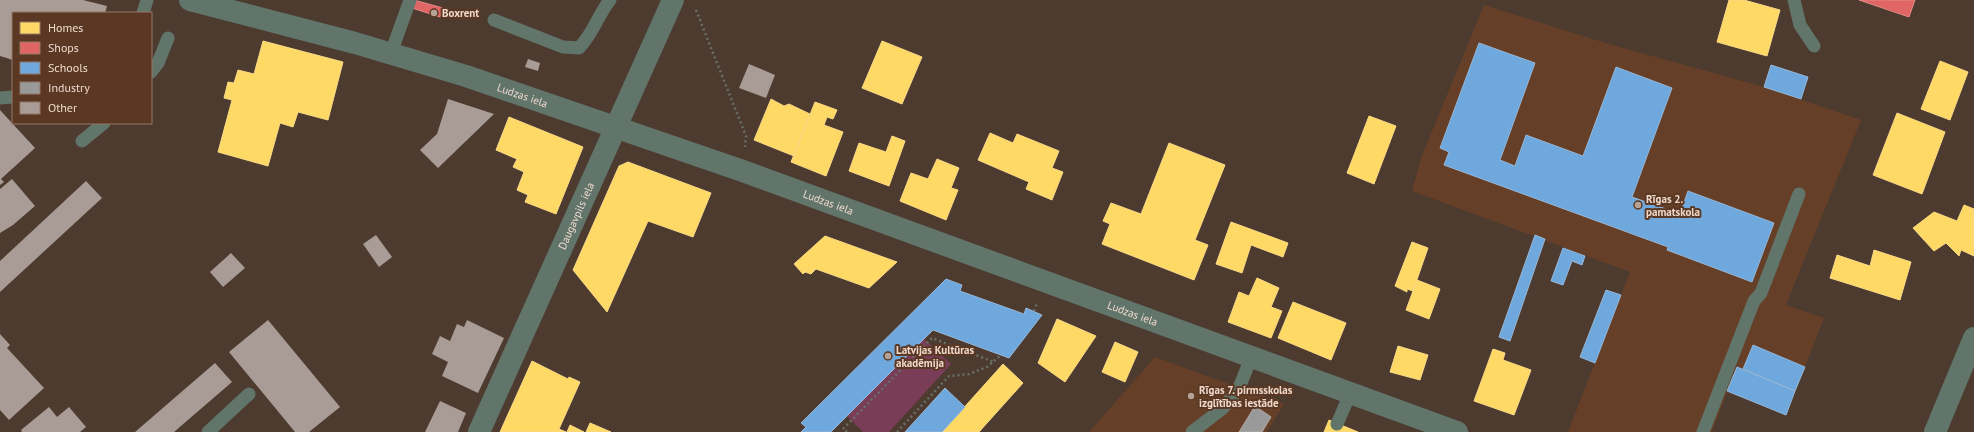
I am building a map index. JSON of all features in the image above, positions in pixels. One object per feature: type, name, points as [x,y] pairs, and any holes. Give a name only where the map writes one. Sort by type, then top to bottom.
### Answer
[{"type":"street","name":"Ludzas iela","points":[[190,0],[391,53],[466,76],[740,170],[1457,432]]},
{"type":"street","name":"Daugavpils iela","points":[[479,432],[615,127],[669,1]]},
{"type":"street","points":[[1935,432],[1974,338]]},
{"type":"lane","points":[[143,12],[148,0]]},
{"type":"lane","points":[[391,53],[410,0]]},
{"type":"lane","points":[[494,20],[563,47],[579,48],[588,39],[604,7],[610,0]]},
{"type":"lane","points":[[1794,0],[1800,25],[1814,46]]},
{"type":"lane","points":[[152,71],[158,63],[168,38]]},
{"type":"lane","points":[[0,98],[12,96]]},
{"type":"lane","points":[[82,142],[103,124]]},
{"type":"lane","points":[[1703,432],[1754,301],[1761,293],[1799,194]]},
{"type":"lane","points":[[1192,432],[1224,408],[1239,388],[1251,358]]},
{"type":"lane","points":[[208,432],[249,394]]},
{"type":"lane","points":[[1337,424],[1350,394]]},
{"type":"path","points":[[695,7],[746,136],[745,153]]},
{"type":"path","points":[[847,432],[843,429],[932,338],[994,362]]},
{"type":"path","points":[[897,432],[949,376],[969,374],[987,367],[1001,355]]},
{"type":"shaded area","name":"Rīgas 2. pamatskola","points":[[1484,5],[1609,44],[1764,87],[1861,120],[1786,305],[1824,318],[1805,367],[1753,345],[1743,369],[1737,367],[1712,432],[1568,432],[1630,272],[1412,191],[1421,158]]},
{"type":"shaded area","points":[[924,339],[951,364],[889,432],[863,432],[847,416]]},
{"type":"shaded area","name":"Rīgas 7. pirmsskolas izglītības iestāde","points":[[1155,357],[1284,404],[1267,432],[1089,432]]},
{"type":"building: Homes","points":[[1729,0],[1744,0],[1780,10],[1767,56],[1717,42]]},
{"type":"building: Homes","points":[[263,41],[343,62],[328,120],[298,112],[293,127],[280,123],[268,166],[218,152],[232,100],[224,98],[228,82],[234,83],[238,70],[254,74]]},
{"type":"building: Homes","points":[[882,41],[922,57],[902,104],[862,88]]},
{"type":"building: Homes","points":[[1940,61],[1968,72],[1950,120],[1921,109]]},
{"type":"building: Homes","points":[[771,99],[784,106],[789,104],[810,114],[794,156],[754,140]]},
{"type":"building: Homes","points":[[815,102],[837,110],[833,119],[827,117],[824,125],[843,132],[826,176],[791,162]]},
{"type":"building: Homes","points":[[1897,113],[1945,132],[1922,194],[1873,175]]},
{"type":"building: Homes","points":[[1369,116],[1396,126],[1374,184],[1347,173]]},
{"type":"building: Homes","points":[[509,117],[583,147],[556,214],[525,202],[528,195],[517,190],[524,172],[513,167],[517,159],[496,150]]},
{"type":"building: Homes","points":[[990,133],[1013,143],[1017,134],[1059,151],[1052,168],[1063,172],[1052,200],[1026,189],[1029,182],[978,160]]},
{"type":"building: Homes","points":[[892,136],[905,141],[889,186],[849,171],[859,143],[886,152]]},
{"type":"building: Homes","points":[[1169,143],[1225,165],[1195,240],[1208,245],[1194,280],[1102,244],[1110,224],[1103,221],[1111,203],[1141,214]]},
{"type":"building: Homes","points":[[937,159],[959,168],[951,188],[958,190],[946,220],[900,201],[911,173],[928,179]]},
{"type":"building: Homes","points":[[628,162],[711,193],[693,237],[648,221],[607,312],[573,270],[619,166]]},
{"type":"building: Homes","points":[[1964,205],[1974,209],[1974,256],[1961,250],[1959,256],[1946,243],[1934,251],[1913,228],[1934,212],[1957,221]]},
{"type":"building: Homes","points":[[1231,222],[1288,243],[1283,257],[1251,245],[1242,273],[1216,264]]},
{"type":"building: Homes","points":[[825,236],[897,262],[869,288],[816,269],[811,274],[805,272],[803,274],[794,264]]},
{"type":"building: Homes","points":[[1412,242],[1428,248],[1413,291],[1407,289],[1407,292],[1395,286]]},
{"type":"building: Homes","points":[[1874,250],[1911,262],[1900,300],[1830,278],[1837,255],[1870,266]]},
{"type":"building: Homes","points":[[1257,278],[1279,288],[1271,307],[1282,311],[1271,338],[1228,322],[1239,292],[1249,296]]},
{"type":"building: Homes","points":[[1417,280],[1440,289],[1429,319],[1406,310]]},
{"type":"building: Homes","points":[[1293,302],[1346,323],[1331,360],[1278,338]]},
{"type":"building: Homes","points":[[1057,319],[1096,336],[1065,382],[1038,363]]},
{"type":"building: Homes","points":[[1115,342],[1138,352],[1125,382],[1102,372]]},
{"type":"building: Homes","points":[[1398,346],[1428,355],[1420,380],[1390,372]]},
{"type":"building: Homes","points":[[1493,349],[1505,353],[1503,360],[1531,370],[1514,415],[1474,401]]},
{"type":"building: Homes","points":[[532,361],[568,379],[569,377],[580,382],[559,429],[566,432],[500,432]]},
{"type":"building: Homes","points":[[1003,364],[1023,383],[979,432],[942,432]]},
{"type":"building: Homes","points":[[1329,420],[1358,432],[1324,432]]},
{"type":"building: Homes","points":[[590,423],[611,432],[586,432]]},
{"type":"building: Homes","points":[[570,425],[584,432],[567,432]]},
{"type":"building: Shops","name":"Boxrent","points":[[414,0],[443,8],[440,17],[412,8]]},
{"type":"building: Shops","points":[[1859,0],[1915,0],[1909,17]]},
{"type":"building: Schools","points":[[1479,43],[1535,63],[1500,160],[1515,166],[1526,135],[1583,156],[1616,67],[1672,88],[1632,197],[1680,214],[1688,191],[1774,223],[1752,282],[1667,250],[1668,247],[1444,165],[1449,152],[1440,148]]},
{"type":"building: Schools","points":[[1771,65],[1808,77],[1801,99],[1764,87]]},
{"type":"building: Schools","points":[[1535,235],[1545,239],[1510,341],[1499,337]]},
{"type":"building: Schools","points":[[1563,248],[1585,256],[1582,265],[1572,261],[1563,285],[1551,281]]},
{"type":"building: Schools","name":"Latvijas Kultūras akadēmija","points":[[946,279],[962,285],[960,291],[1024,314],[1026,308],[1042,315],[1009,358],[933,330],[831,432],[801,432],[806,427],[801,423]]},
{"type":"building: Schools","points":[[1606,290],[1621,295],[1595,363],[1580,357]]},
{"type":"building: Schools","points":[[1753,345],[1805,367],[1795,391],[1743,369]]},
{"type":"building: Schools","points":[[1737,367],[1795,391],[1786,415],[1727,391]]},
{"type":"building: Schools","name":"Latvijas Kultūras akadēmija","points":[[945,388],[965,407],[942,432],[905,432]]},
{"type":"building: Industry","points":[[1255,406],[1271,417],[1262,432],[1239,432]]},
{"type":"building: Other","points":[[0,0],[83,0],[107,6],[105,12],[12,12],[12,60],[0,56]]},
{"type":"building: Other","points":[[528,59],[540,63],[538,71],[525,67]]},
{"type":"building: Other","points":[[749,64],[775,75],[766,98],[739,88]]},
{"type":"building: Other","points":[[448,99],[494,114],[438,168],[420,150],[437,134]]},
{"type":"building: Other","points":[[0,110],[35,148],[1,179],[4,182],[0,185]]},
{"type":"building: Other","points":[[12,179],[35,206],[13,225],[0,233],[0,189]]},
{"type":"building: Other","points":[[86,181],[102,198],[0,292],[0,261]]},
{"type":"building: Other","points":[[376,235],[392,257],[379,267],[363,244]]},
{"type":"building: Other","points":[[231,253],[245,268],[223,287],[210,272]]},
{"type":"building: Other","points":[[268,320],[340,407],[309,432],[295,432],[229,352]]},
{"type":"building: Other","points":[[467,320],[504,338],[478,393],[442,376],[448,362],[432,354],[440,336],[450,341],[457,324],[464,327]]},
{"type":"building: Other","points":[[0,334],[10,345],[7,348],[44,388],[9,420],[0,410]]},
{"type":"building: Other","points":[[215,363],[232,382],[174,432],[135,432]]},
{"type":"building: Other","points":[[440,401],[466,413],[458,432],[425,432]]},
{"type":"building: Other","points":[[49,407],[57,417],[69,407],[86,427],[80,432],[22,432],[21,430]]},
{"type":"place","name":"Boxrent","points":[[434,13]]},
{"type":"place","name":"Rīgas 2. pamatskola","points":[[1638,205]]},
{"type":"place","name":"Latvijas Kultūras akadēmija","points":[[888,356]]},
{"type":"place","name":"Rīgas 7. pirmsskolas izglītības iestāde","points":[[1191,396]]}]
